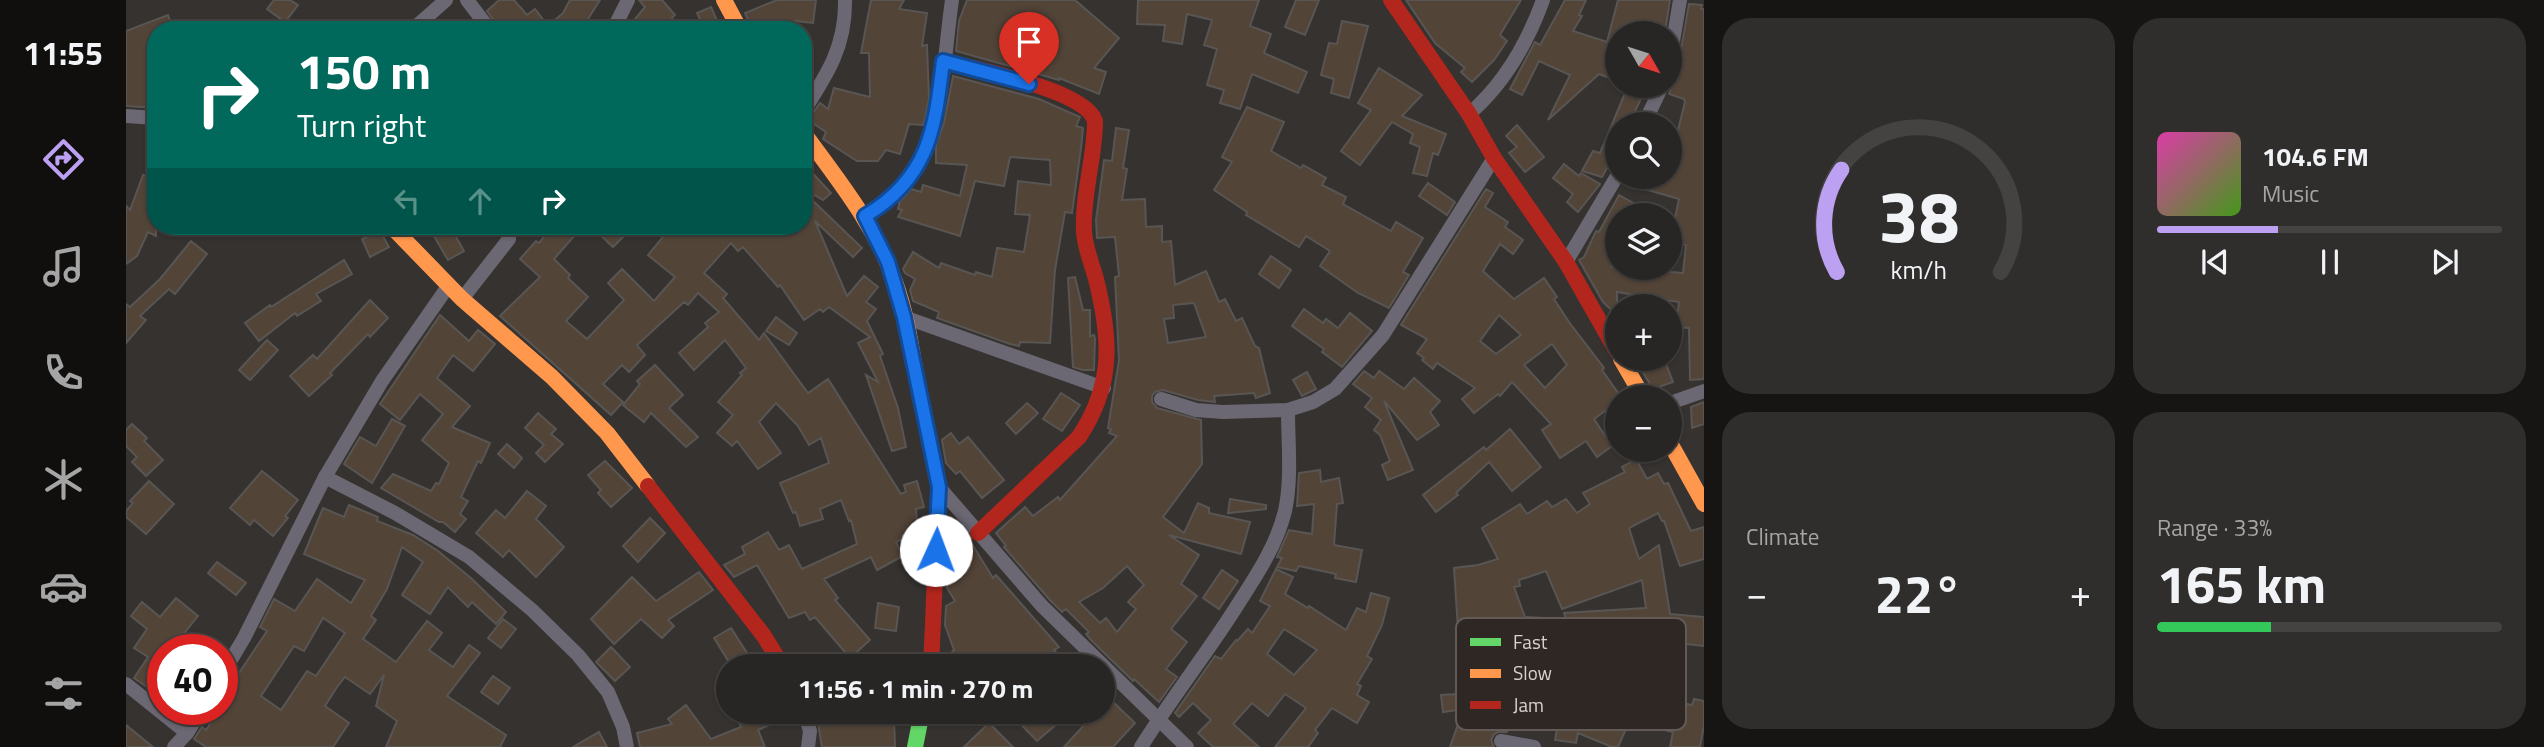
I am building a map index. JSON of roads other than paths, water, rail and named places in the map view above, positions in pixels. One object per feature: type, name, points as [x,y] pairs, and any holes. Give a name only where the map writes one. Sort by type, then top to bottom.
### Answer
[{"type":"street","points":[[422,21],[446,0]]},
{"type":"street","points":[[467,0],[482,21]]},
{"type":"street","points":[[618,21],[628,0]]},
{"type":"street","points":[[724,0],[735,21]]},
{"type":"street","points":[[812,98],[830,71],[837,54],[845,0]]},
{"type":"street","points":[[865,216],[898,192],[928,146],[937,109],[952,0]]},
{"type":"street","points":[[1391,0],[1469,114],[1494,158],[1566,262],[1605,331]]},
{"type":"street","points":[[1469,114],[1488,98],[1504,78],[1530,34],[1543,0]]},
{"type":"street","points":[[1676,21],[1680,0]]},
{"type":"street","points":[[943,61],[1049,90],[1077,101],[1091,111],[1095,121],[1084,234],[1101,297],[1107,334],[1104,388],[1092,420],[1079,437],[978,533]]},
{"type":"street","points":[[126,116],[147,117]]},
{"type":"street","points":[[812,144],[865,216],[888,262],[904,317],[939,487],[932,654]]},
{"type":"street","points":[[1161,399],[1196,410],[1288,410],[1313,402],[1335,389],[1383,335],[1494,158]]},
{"type":"street","points":[[1566,262],[1609,189]]},
{"type":"street","points":[[400,235],[462,299],[552,377],[607,433],[740,604],[774,654]]},
{"type":"street","points":[[462,299],[509,239],[509,235]]},
{"type":"street","points":[[238,648],[325,477],[382,382],[449,285]]},
{"type":"street","points":[[904,317],[1104,388]]},
{"type":"street","points":[[1682,399],[1704,391]]},
{"type":"street","points":[[1141,747],[1218,636],[1275,541],[1289,482],[1288,410]]},
{"type":"street","points":[[1681,462],[1704,504]]},
{"type":"street","points":[[325,477],[395,513],[468,557],[532,610],[578,655],[608,692],[623,726],[626,747]]},
{"type":"street","points":[[939,487],[1042,606],[1187,747]]},
{"type":"street","points":[[126,684],[187,733]]},
{"type":"street","points":[[808,724],[810,731],[808,747]]},
{"type":"street","points":[[915,747],[920,724]]},
{"type":"street","points":[[174,747],[192,725]]},
{"type":"street","points":[[1501,741],[1534,747]]}]
